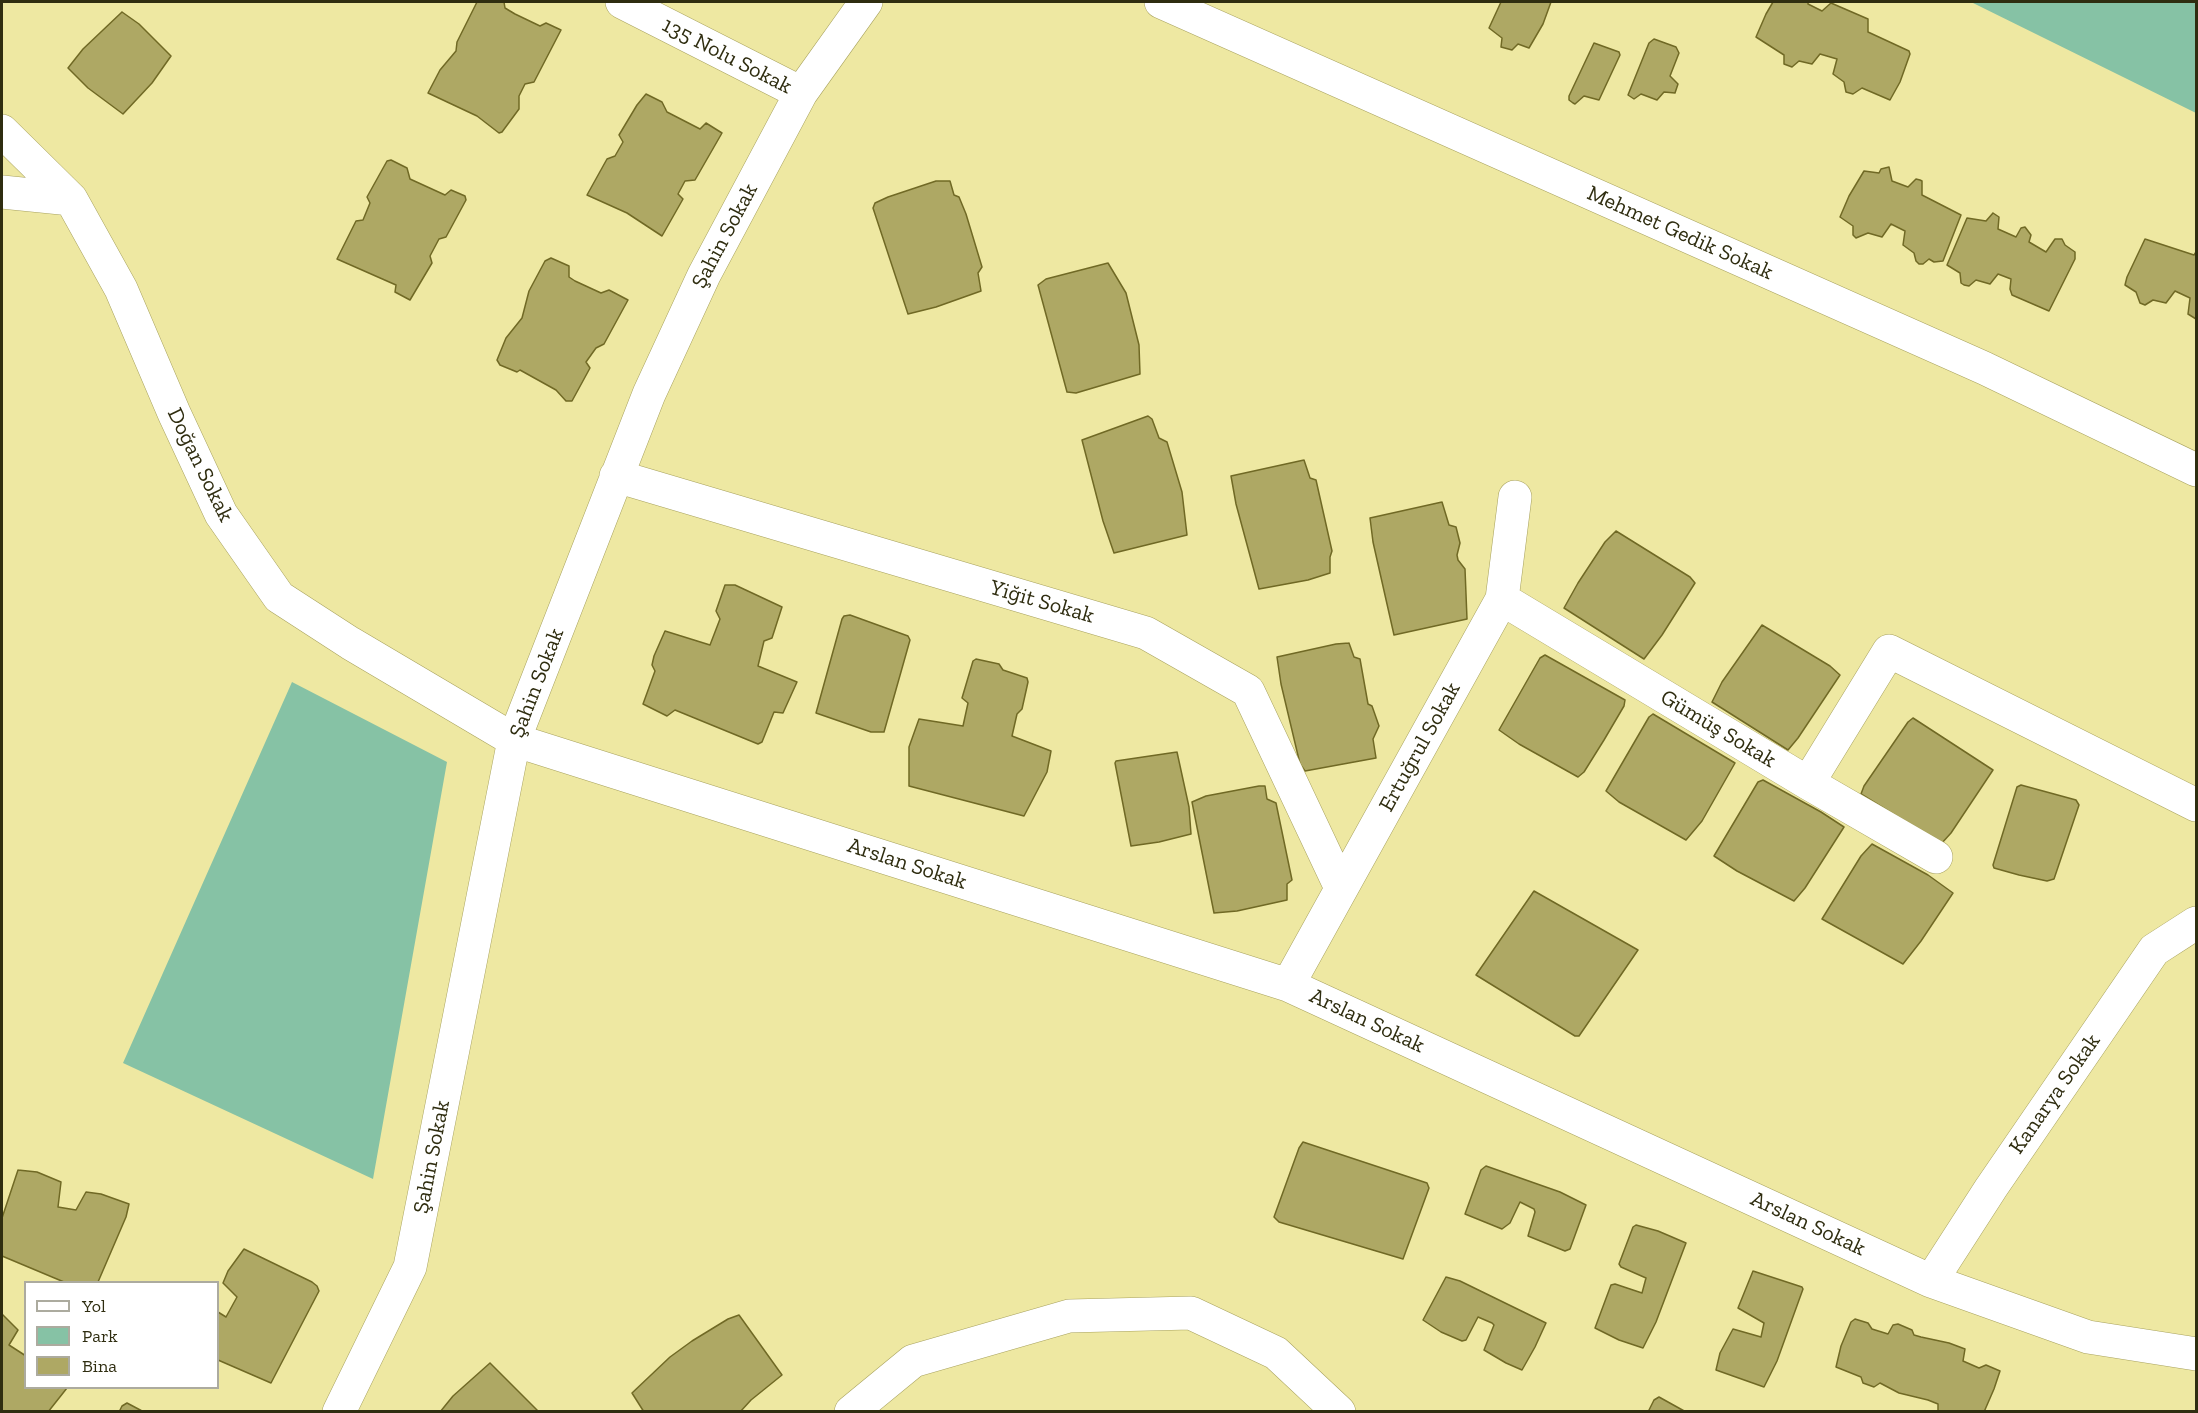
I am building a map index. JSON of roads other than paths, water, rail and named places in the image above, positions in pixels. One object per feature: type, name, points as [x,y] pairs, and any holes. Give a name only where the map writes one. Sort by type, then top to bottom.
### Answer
[{"type":"street","name":"135 Nolu Sokak","points":[[622,2],[801,93]]},
{"type":"street","name":"Şahin Sokak","points":[[339,1412],[410,1267],[514,740],[649,394],[704,274],[801,93],[866,2]]},
{"type":"street","name":"Mehmet Gedik Sokak","points":[[1161,2],[1973,363],[2196,470]]},
{"type":"street","name":"Doğan Sokak","points":[[2,131],[71,199],[121,289],[174,413],[221,514],[279,597],[350,643],[514,740]]},
{"type":"street","points":[[2,192],[71,199]]},
{"type":"street","name":"Yiğit Sokak","points":[[616,476],[1146,633],[1248,691],[1341,888]]},
{"type":"street","name":"Ertuğrul Sokak","points":[[1288,985],[1502,599],[1515,498]]},
{"type":"street","name":"Gümüş Sokak","points":[[1502,599],[1936,858]]},
{"type":"street","points":[[1808,783],[1889,651],[2196,805]]},
{"type":"street","name":"Arslan Sokak","points":[[514,740],[1288,985],[1931,1281],[2088,1337],[2196,1354]]},
{"type":"street","name":"Kanarya Sokak","points":[[1931,1281],[1991,1188],[2154,950],[2196,923]]},
{"type":"street","points":[[850,1412],[912,1361],[1069,1316],[1191,1313],[1276,1353],[1339,1412]]}]
